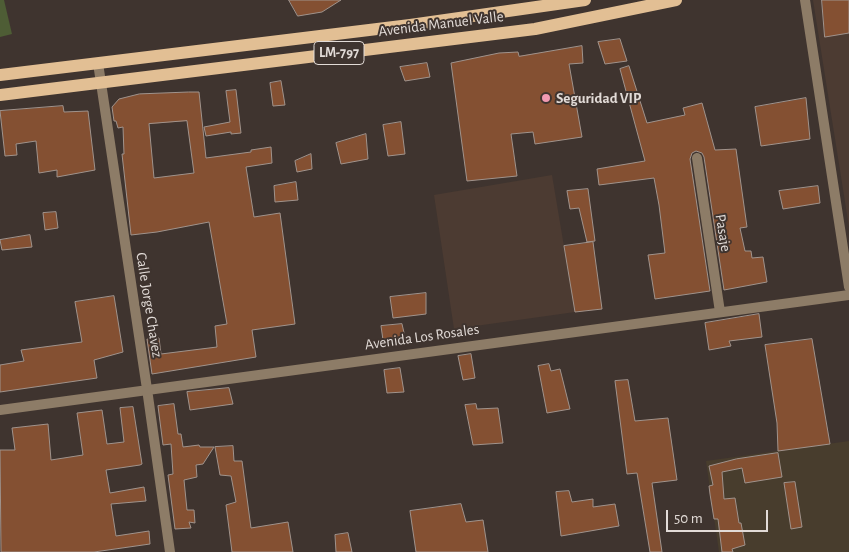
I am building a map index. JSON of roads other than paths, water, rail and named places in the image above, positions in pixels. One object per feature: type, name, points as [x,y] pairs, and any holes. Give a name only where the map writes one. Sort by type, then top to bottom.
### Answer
[{"type":"main road","name":"Avenida Manuel Valle","points":[[0,75],[410,26],[585,0]]},
{"type":"main road","name":"Avenida Manuel Valle","points":[[0,95],[535,28],[676,0]]},
{"type":"street","points":[[805,0],[849,287]]},
{"type":"street","name":"Calle Jorge Chavez","points":[[98,63],[170,552]]},
{"type":"street","name":"Pasaje","points":[[697,158],[720,312]]},
{"type":"street","name":"Avenida Los Rosales","points":[[0,410],[849,295]]},
{"type":"place","name":"Seguridad VIP","points":[[546,98]]}]
